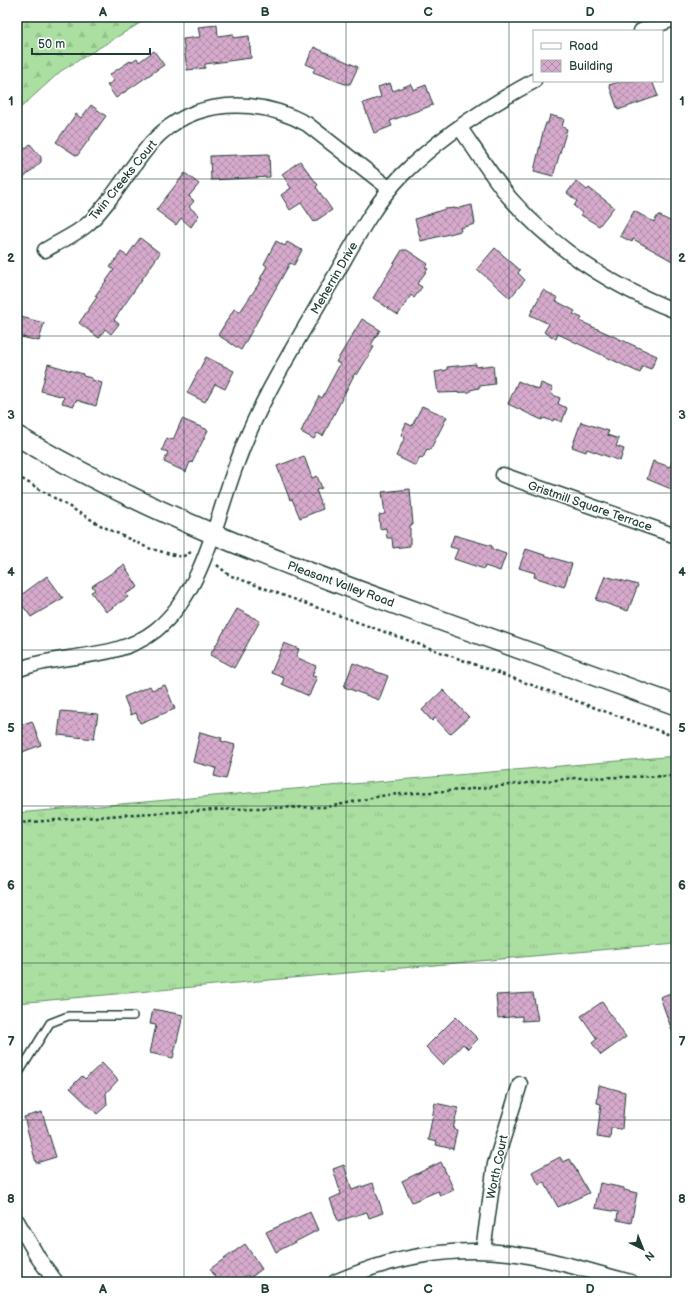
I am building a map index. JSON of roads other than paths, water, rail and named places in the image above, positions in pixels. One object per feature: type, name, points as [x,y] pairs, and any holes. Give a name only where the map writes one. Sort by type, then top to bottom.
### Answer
[{"type":"main road","name":"Pleasant Valley Road","points":[[17,436],[92,478],[159,512],[212,535],[339,584],[676,705]]},
{"type":"street","points":[[644,30],[676,18]]},
{"type":"street","name":"Meherrin Drive","points":[[17,670],[42,663],[121,649],[156,630],[176,610],[194,581],[204,559],[238,458],[266,399],[374,210],[390,190],[425,154],[460,128],[533,82]]},
{"type":"street","name":"Twin Creeks Court","points":[[45,250],[77,232],[89,223],[140,157],[164,131],[193,115],[222,106],[261,106],[295,117],[307,124],[390,190]]},
{"type":"street","points":[[460,128],[509,197],[526,216],[564,250],[608,280],[646,299],[676,311]]},
{"type":"street","name":"Gristmill Square Terrace","points":[[503,475],[676,536]]},
{"type":"street","name":"Worth Court","points":[[483,1251],[495,1164],[520,1084]]},
{"type":"street","points":[[17,1221],[39,1259],[56,1282]]},
{"type":"street","points":[[335,1282],[361,1270],[402,1259],[456,1251],[511,1253],[605,1279],[631,1282]]},
{"type":"lane","points":[[17,1076],[50,1023],[68,1016],[133,1016]]}]
